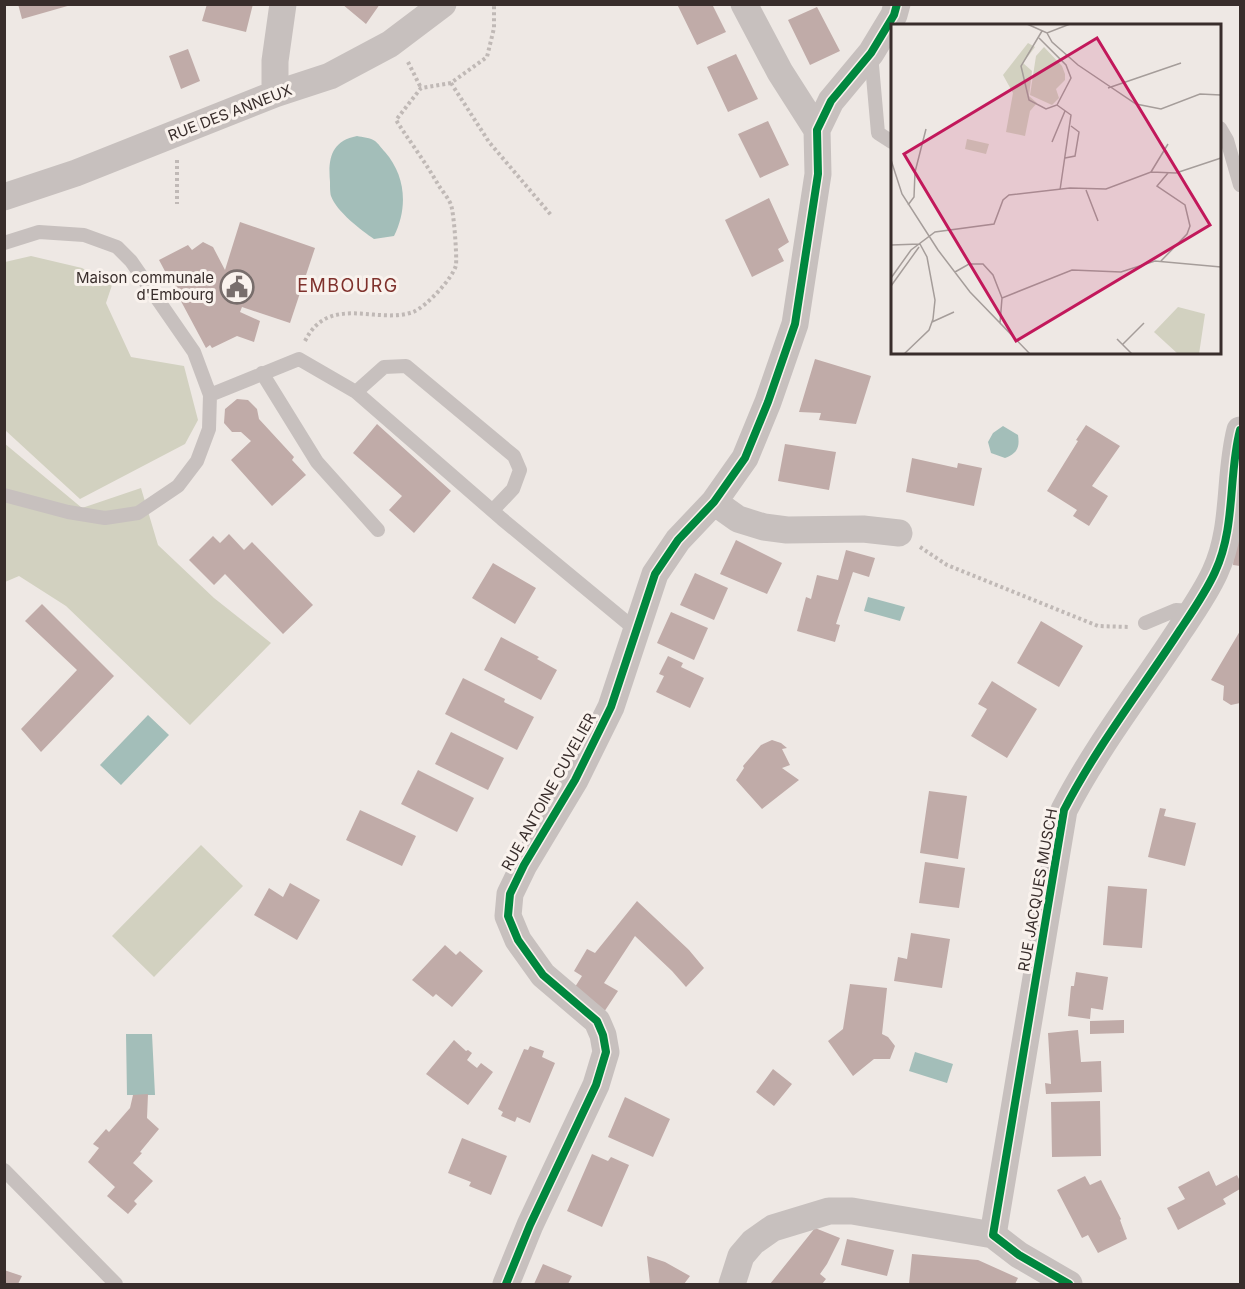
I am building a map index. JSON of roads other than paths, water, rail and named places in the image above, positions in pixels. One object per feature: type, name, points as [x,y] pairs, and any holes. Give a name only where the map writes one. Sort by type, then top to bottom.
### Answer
[{"type":"street","points":[[275,94],[275,61],[283,4]]},
{"type":"street","name":"RUE DES ANNEUX","points":[[4,197],[76,173],[275,94],[330,76],[390,44],[443,4]]},
{"type":"street","points":[[744,4],[780,72],[817,130]]},
{"type":"street","name":"RUE ANTOINE CUVELIER","points":[[506,1284],[530,1225],[596,1085],[606,1052],[603,1035],[597,1021],[543,975],[518,940],[508,916],[510,894],[524,865],[575,780],[611,707],[655,574],[678,540],[714,502],[746,458],[795,324],[818,174],[817,130],[831,101],[871,53],[894,15],[897,4]]},
{"type":"street","name":"RUE JACQUES MUSCH","points":[[993,1235],[1064,810],[1083,773],[1215,573],[1222,555],[1231,514],[1235,450],[1240,430]]},
{"type":"street","points":[[714,502],[738,519],[764,527],[787,530],[863,529],[899,533]]},
{"type":"street","points":[[732,1284],[741,1256],[753,1242],[772,1228],[829,1211],[852,1211],[993,1235],[1019,1255],[1069,1284]]},
{"type":"lane","points":[[871,53],[878,134],[891,141]]},
{"type":"lane","points":[[1221,130],[1227,140],[1240,185]]},
{"type":"lane","points":[[4,243],[39,232],[84,235],[117,247],[131,261],[194,352],[210,395],[209,429],[197,461],[178,486],[138,513],[105,518],[68,512],[4,495]]},
{"type":"lane","points":[[210,395],[299,359],[356,392],[636,630]]},
{"type":"lane","points":[[356,392],[384,368],[406,366],[514,456],[520,470],[513,489],[493,510]]},
{"type":"lane","points":[[262,373],[316,462],[378,530]]},
{"type":"lane","points":[[1146,623],[1176,610],[1192,611]]},
{"type":"lane","points":[[4,1170],[116,1284]]},
{"type":"water","points":[[357,136],[376,142],[392,161],[397,171],[403,192],[403,203],[394,236],[374,239],[344,214],[331,196],[330,166],[333,152],[348,138]]},
{"type":"water","points":[[1003,426],[1018,435],[1019,440],[1017,450],[1005,458],[991,453],[988,442],[993,433]]},
{"type":"water","points":[[868,597],[905,607],[900,621],[864,611]]},
{"type":"water","points":[[148,715],[169,735],[121,785],[100,765]]},
{"type":"water","points":[[126,1034],[152,1034],[155,1095],[127,1095]]},
{"type":"water","points":[[915,1052],[953,1064],[947,1083],[909,1071]]},
{"type":"place","name":"Maison communale d'Embourg","points":[[237,287]]},
{"type":"district","name":"EMBOURG","points":[[348,286]]}]
